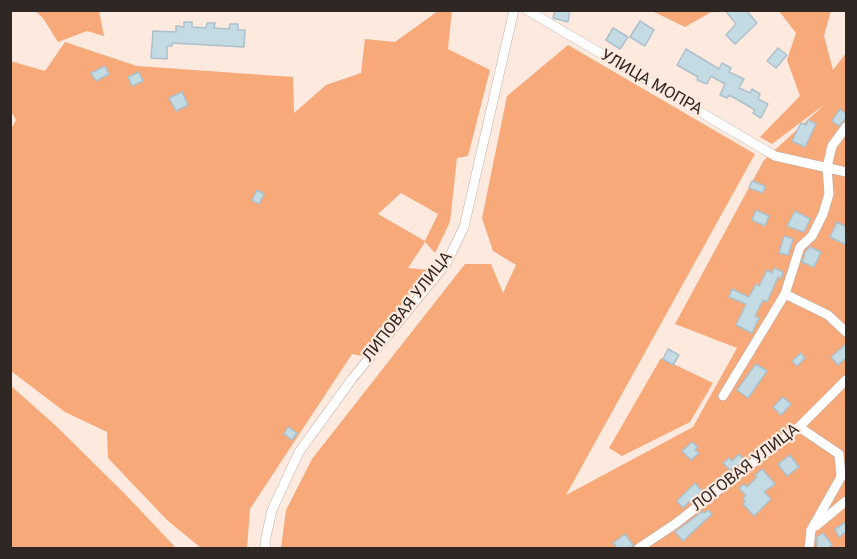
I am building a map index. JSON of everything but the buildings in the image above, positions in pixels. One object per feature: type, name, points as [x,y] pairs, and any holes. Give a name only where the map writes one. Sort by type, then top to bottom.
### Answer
[{"type":"street","name":"ЛИПОВАЯ УЛИЦА","points":[[266,549],[265,542],[272,510],[299,452],[352,379],[446,264],[464,227],[514,10]]},
{"type":"street","name":"УЛИЦА МОПРА","points":[[527,10],[775,156],[846,172]]},
{"type":"street","points":[[723,396],[785,294],[800,247],[812,236],[823,214],[829,194],[827,167],[832,146],[846,127]]},
{"type":"street","points":[[785,294],[828,315],[846,332]]},
{"type":"street","name":"ЛОГОВАЯ УЛИЦА","points":[[639,549],[675,524],[799,426],[846,380]]},
{"type":"street","points":[[799,426],[839,454],[841,477],[811,530],[809,549]]},
{"type":"street","points":[[811,530],[846,501]]},
{"type":"shaded area","points":[[452,10],[448,49],[490,70],[468,156],[457,158],[450,222],[435,253],[425,242],[408,268],[428,270],[362,356],[352,354],[250,509],[247,548],[201,548],[167,520],[108,458],[107,432],[65,412],[11,371],[10,131],[16,120],[11,111],[10,61],[45,71],[65,42],[137,66],[293,77],[294,113],[326,85],[361,73],[365,39],[395,42],[438,11]],"holes":[[[401,193],[438,214],[425,241],[378,214]]]},
{"type":"shaded area","points":[[35,11],[99,11],[104,36],[87,31],[58,42],[43,18]]},
{"type":"shaded area","points":[[652,11],[713,11],[685,27]]},
{"type":"shaded area","points":[[779,11],[831,11],[824,36],[833,70],[846,53],[846,548],[281,548],[286,510],[312,459],[465,264],[491,264],[503,293],[516,265],[493,251],[482,218],[507,96],[568,45],[755,154],[566,495],[693,427],[737,348],[675,324],[764,160],[825,104],[772,144],[760,137],[800,96],[787,60],[796,33]]},
{"type":"shaded area","points":[[661,358],[713,383],[690,422],[622,456],[609,448]]},
{"type":"shaded area","points":[[10,385],[55,425],[176,548],[11,548]]}]
